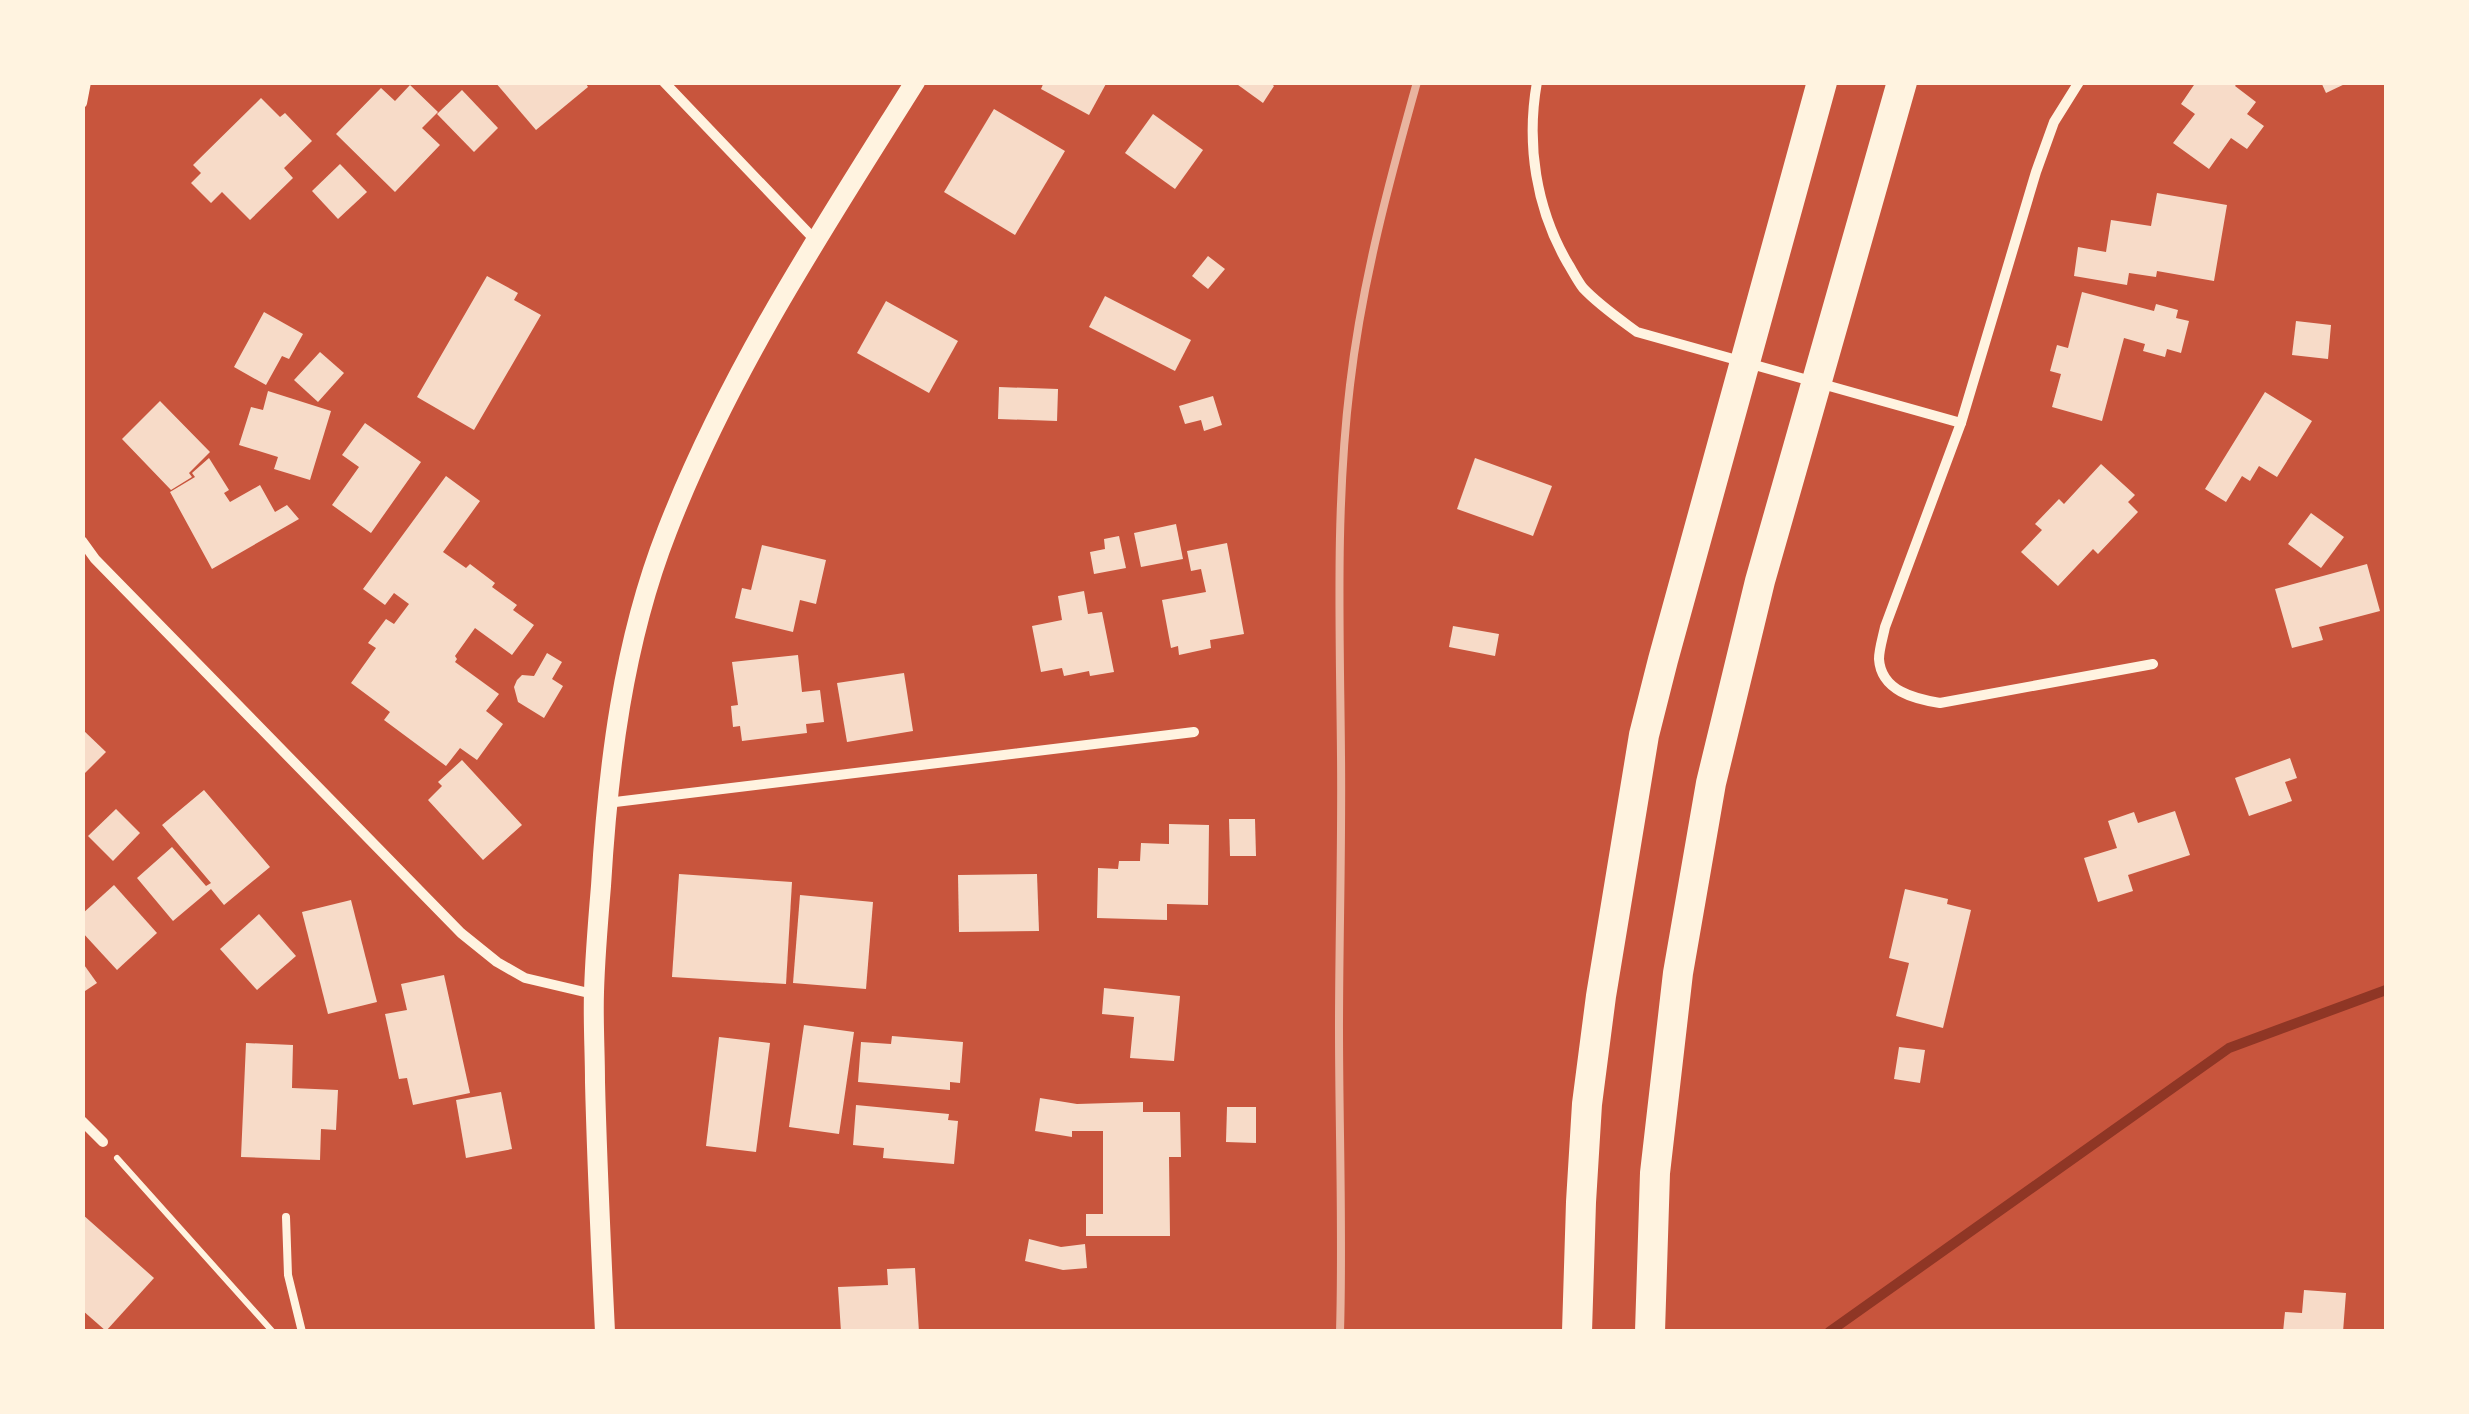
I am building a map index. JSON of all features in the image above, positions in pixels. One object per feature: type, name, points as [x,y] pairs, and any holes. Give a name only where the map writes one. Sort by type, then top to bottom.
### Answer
[{"type":"highway","points":[[1577,1332],[1587,1104],[1644,735],[1822,82]]},
{"type":"highway","points":[[1650,1332],[1657,1155],[1678,973],[1710,783],[1760,581],[1902,82]]},
{"type":"highway","points":[[1564,1332],[1579,1258]]},
{"type":"main road","points":[[605,1332],[594,994],[606,803],[638,624],[665,535],[736,379],[915,82]]},
{"type":"street","points":[[82,103],[86,82]]},
{"type":"street","points":[[664,82],[816,241]]},
{"type":"street","points":[[1536,82],[1532,154],[1541,201],[1557,244],[1580,284],[1605,309],[1637,332],[1961,423]]},
{"type":"street","points":[[2079,82],[2054,122],[2036,172],[1961,423],[1885,627],[1879,661],[1890,684],[1910,698],[1940,703],[2154,664]]},
{"type":"street","points":[[82,541],[95,560],[462,933],[497,962],[525,978],[594,994]]},
{"type":"street","points":[[606,803],[1194,732]]},
{"type":"street","points":[[82,1121],[103,1142]]},
{"type":"lane","points":[[286,1217],[288,1275],[302,1332]]},
{"type":"path","points":[[103,1142],[274,1332]]},
{"type":"building","points":[[495,82],[585,82],[588,87],[536,130]]},
{"type":"building","points":[[1044,82],[1107,82],[1089,115],[1041,89]]},
{"type":"building","points":[[1234,82],[1269,82],[1274,86],[1263,103]]},
{"type":"building","points":[[2196,82],[2238,82],[2235,86],[2256,102],[2247,114],[2264,126],[2247,149],[2231,138],[2209,169],[2173,143],[2195,114],[2181,104]]},
{"type":"building","points":[[2321,82],[2349,82],[2326,93]]},
{"type":"building","points":[[410,85],[438,112],[422,128],[440,145],[395,192],[336,134],[381,88],[395,101]]},
{"type":"building","points":[[462,90],[498,128],[474,152],[437,114]]},
{"type":"building","points":[[261,98],[280,117],[285,113],[312,141],[284,168],[293,178],[250,220],[222,192],[211,203],[191,183],[201,173],[193,165]]},
{"type":"building","points":[[994,109],[1065,151],[1015,235],[944,192]]},
{"type":"building","points":[[1153,114],[1203,150],[1175,189],[1125,153]]},
{"type":"building","points":[[340,164],[367,192],[338,219],[312,191]]},
{"type":"building","points":[[2157,193],[2227,205],[2214,281],[2157,271],[2156,277],[2129,273],[2127,285],[2074,276],[2078,247],[2106,252],[2111,220],[2151,226]]},
{"type":"building","points":[[1208,256],[1225,269],[1208,289],[1192,276]]},
{"type":"building","points":[[487,276],[518,293],[514,300],[541,315],[474,430],[417,397]]},
{"type":"building","points":[[2082,292],[2154,311],[2156,304],[2178,310],[2176,318],[2189,321],[2181,353],[2167,349],[2165,357],[2143,351],[2145,344],[2124,338],[2102,421],[2052,407],[2061,374],[2050,371],[2057,345],[2068,348]]},
{"type":"building","points":[[1105,296],[1191,340],[1175,371],[1089,327]]},
{"type":"building","points":[[886,301],[958,341],[929,393],[857,353]]},
{"type":"building","points":[[264,312],[303,334],[289,359],[282,356],[266,385],[234,367]]},
{"type":"building","points":[[2296,321],[2331,325],[2328,359],[2292,355]]},
{"type":"building","points":[[320,352],[344,373],[318,402],[294,380]]},
{"type":"building","points":[[999,387],[1058,389],[1057,421],[998,419]]},
{"type":"building","points":[[268,391],[331,411],[310,480],[274,469],[278,457],[239,445],[251,407],[263,410]]},
{"type":"building","points":[[2265,392],[2312,421],[2277,477],[2259,466],[2250,481],[2242,476],[2226,502],[2205,489]]},
{"type":"building","points":[[1213,396],[1222,425],[1204,431],[1201,420],[1185,424],[1179,406]]},
{"type":"building","points":[[160,401],[210,452],[189,473],[192,477],[171,490],[122,439]]},
{"type":"building","points":[[365,423],[421,462],[371,533],[332,505],[359,467],[342,455]]},
{"type":"building","points":[[209,458],[229,490],[224,493],[230,502],[260,485],[275,512],[287,505],[299,519],[212,569],[170,492],[195,477],[192,473]]},
{"type":"building","points":[[1475,458],[1552,486],[1533,536],[1457,509]]},
{"type":"building","points":[[2101,464],[2135,495],[2128,502],[2138,512],[2098,554],[2093,549],[2058,586],[2021,552],[2042,530],[2035,524],[2059,499],[2064,504]]},
{"type":"building","points":[[446,476],[480,501],[443,552],[466,568],[470,564],[495,583],[492,587],[517,605],[513,610],[534,625],[512,655],[475,628],[455,656],[455,662],[499,694],[486,711],[503,724],[477,760],[460,748],[446,766],[384,720],[390,712],[351,683],[376,648],[368,643],[386,619],[394,624],[409,604],[394,593],[385,605],[363,589]]},
{"type":"building","points":[[2311,513],[2344,537],[2321,568],[2288,544]]},
{"type":"building","points":[[1176,524],[1183,559],[1141,567],[1134,533]]},
{"type":"building","points":[[1119,536],[1126,568],[1094,574],[1090,552],[1105,549],[1104,539]]},
{"type":"building","points":[[1227,543],[1244,634],[1210,640],[1211,648],[1179,655],[1178,646],[1171,648],[1162,600],[1206,592],[1201,569],[1191,571],[1187,551]]},
{"type":"building","points":[[762,545],[826,560],[816,604],[800,600],[793,632],[735,618],[742,588],[751,590]]},
{"type":"building","points":[[2367,564],[2380,611],[2319,627],[2323,640],[2292,648],[2275,589]]},
{"type":"building","points":[[1084,591],[1088,614],[1102,612],[1114,672],[1064,676],[1062,668],[1041,672],[1032,626],[1062,620],[1058,596]]},
{"type":"building","points":[[1453,626],[1499,634],[1495,656],[1449,647]]},
{"type":"building","points":[[547,653],[562,662],[552,679],[563,686],[544,718],[518,702],[514,687],[522,675],[534,676]]},
{"type":"building","points":[[798,655],[802,692],[820,690],[824,722],[806,724],[807,733],[742,741],[740,726],[733,727],[731,706],[738,705],[732,662]]},
{"type":"building","points":[[904,673],[913,731],[847,742],[837,683]]},
{"type":"building","points":[[82,729],[106,752],[82,776]]},
{"type":"building","points":[[2290,758],[2297,778],[2285,782],[2292,801],[2249,816],[2235,778]]},
{"type":"building","points":[[462,760],[522,825],[483,860],[428,800],[442,786],[438,782]]},
{"type":"building","points":[[204,790],[270,867],[224,905],[211,889],[173,921],[137,878],[172,847],[206,886],[211,883],[162,825]]},
{"type":"building","points":[[116,809],[140,833],[113,861],[88,836]]},
{"type":"building","points":[[2175,811],[2190,855],[2128,875],[2133,891],[2098,902],[2084,858],[2117,848],[2108,821],[2134,812],[2138,823]]},
{"type":"building","points":[[1229,819],[1255,819],[1256,856],[1230,856]]},
{"type":"building","points":[[1169,824],[1209,825],[1208,905],[1167,904],[1167,920],[1097,918],[1098,868],[1118,869],[1119,861],[1140,861],[1141,843],[1169,844]]},
{"type":"building","points":[[679,874],[792,882],[786,984],[672,977]]},
{"type":"building","points":[[1037,874],[1039,931],[959,932],[958,875]]},
{"type":"building","points":[[114,885],[157,933],[117,970],[82,932],[82,914]]},
{"type":"building","points":[[1905,889],[1948,899],[1947,904],[1971,910],[1943,1028],[1896,1016],[1909,963],[1889,958]]},
{"type":"building","points":[[800,895],[873,902],[866,989],[793,983]]},
{"type":"building","points":[[351,900],[377,1002],[328,1014],[302,912]]},
{"type":"building","points":[[259,914],[296,956],[257,990],[220,949]]},
{"type":"building","points":[[82,962],[97,983],[82,993]]},
{"type":"building","points":[[444,975],[470,1093],[413,1105],[407,1078],[399,1079],[385,1014],[407,1010],[401,984]]},
{"type":"building","points":[[1104,988],[1180,996],[1174,1061],[1130,1058],[1134,1017],[1102,1014]]},
{"type":"building","points":[[804,1025],[854,1032],[839,1134],[789,1127]]},
{"type":"building","points":[[892,1036],[963,1042],[960,1083],[950,1082],[950,1090],[858,1082],[861,1042],[891,1044]]},
{"type":"building","points":[[719,1037],[770,1043],[756,1152],[706,1146]]},
{"type":"building","points":[[246,1043],[293,1045],[292,1088],[338,1090],[336,1130],[321,1129],[320,1160],[241,1157]]},
{"type":"building","points":[[1899,1047],[1925,1050],[1920,1083],[1894,1079]]},
{"type":"building","points":[[501,1092],[512,1149],[466,1158],[456,1100]]},
{"type":"building","points":[[1040,1098],[1077,1104],[1143,1102],[1143,1112],[1180,1112],[1181,1157],[1169,1157],[1170,1236],[1086,1236],[1086,1214],[1103,1214],[1103,1131],[1072,1131],[1072,1137],[1035,1131]]},
{"type":"building","points":[[856,1105],[949,1114],[948,1120],[958,1121],[954,1164],[883,1158],[884,1148],[853,1145]]},
{"type":"building","points":[[1227,1107],[1256,1107],[1256,1143],[1226,1142]]},
{"type":"building","points":[[82,1214],[154,1278],[106,1331],[82,1310]]},
{"type":"building","points":[[1029,1239],[1061,1247],[1085,1244],[1087,1268],[1063,1270],[1025,1261]]},
{"type":"building","points":[[915,1268],[919,1332],[841,1332],[838,1287],[888,1285],[887,1269]]},
{"type":"building","points":[[2304,1290],[2346,1293],[2343,1332],[2283,1332],[2285,1312],[2302,1313]]},
{"type":"waterway","points":[[1829,1332],[2229,1048],[2386,990]]},
{"type":"railway","points":[[1340,1332],[1342,478],[1350,385],[1369,270],[1417,82]]}]
